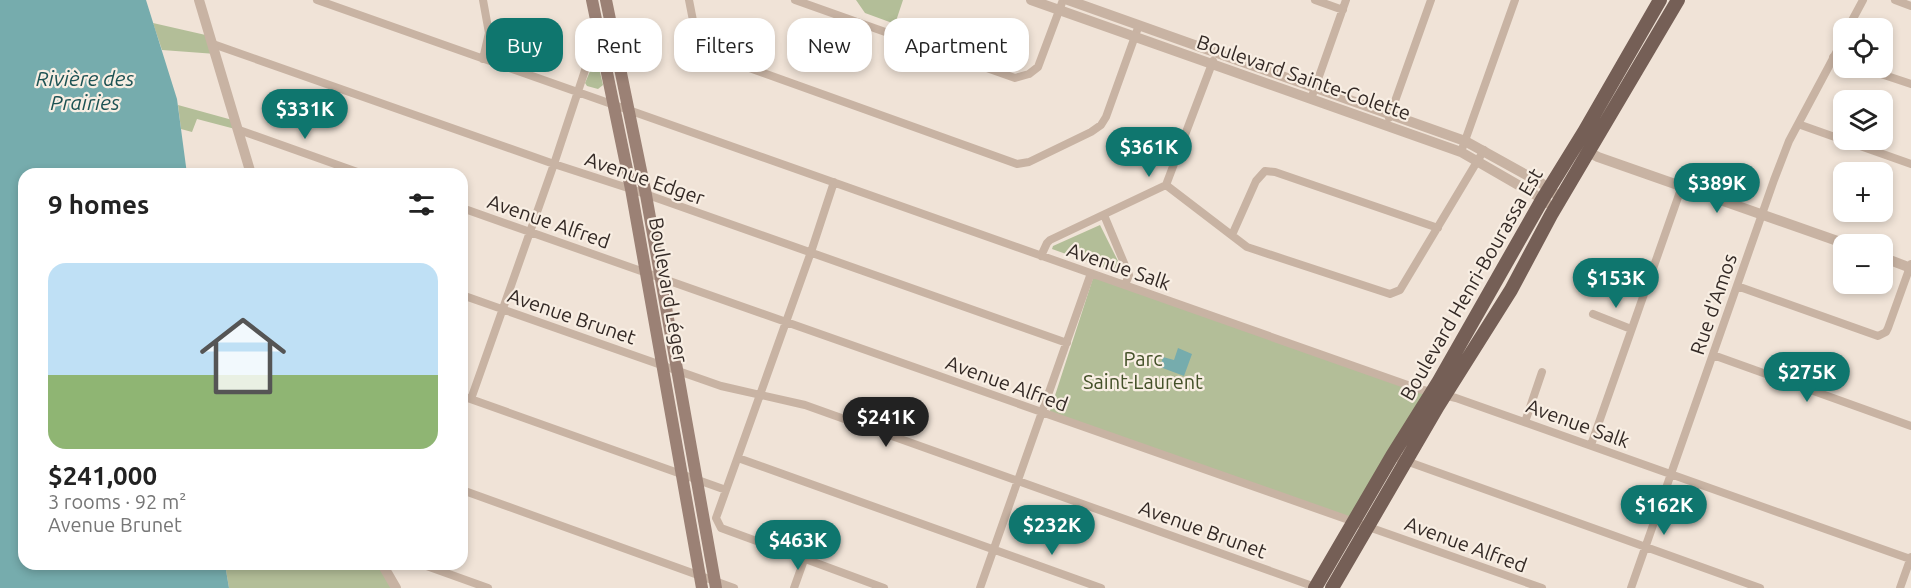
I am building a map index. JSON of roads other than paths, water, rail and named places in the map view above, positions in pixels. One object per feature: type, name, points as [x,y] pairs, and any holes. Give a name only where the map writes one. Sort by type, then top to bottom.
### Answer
[{"type":"main road","name":"Boulevard Léger","points":[[592,0],[596,18]]},
{"type":"main road","name":"Boulevard Léger","points":[[606,0],[646,195],[715,584]]},
{"type":"main road","name":"Boulevard Henri-Bourassa Est","points":[[1332,588],[1406,462],[1438,394],[1546,194],[1660,0]]},
{"type":"main road","name":"Boulevard Henri-Bourassa Est","points":[[1316,588],[1392,456],[1510,290],[1678,0]]},
{"type":"main road","name":"Boulevard Léger","points":[[607,72],[631,189],[702,588]]},
{"type":"street","points":[[199,0],[249,168]]},
{"type":"street","name":"Avenue Salk","points":[[317,0],[1419,389],[1456,398],[1911,558]]},
{"type":"street","points":[[483,0],[489,33],[483,59]]},
{"type":"street","points":[[689,0],[699,46],[709,54],[1017,164],[1029,162],[1101,125],[1106,117],[1139,25]]},
{"type":"street","points":[[795,0],[1015,78],[1029,74],[1038,67],[1061,5]]},
{"type":"street","name":"Boulevard Sainte-Colette","points":[[1031,0],[1061,5],[1134,36],[1461,152],[1546,194]]},
{"type":"street","name":"Boulevard Sainte-Colette","points":[[1068,0],[1465,141],[1484,150],[1558,204]]},
{"type":"street","points":[[1314,0],[1342,10]]},
{"type":"street","points":[[1311,99],[1346,0]]},
{"type":"street","points":[[1387,126],[1431,0]]},
{"type":"street","points":[[1461,152],[1515,0]]},
{"type":"street","points":[[1853,18],[1863,0]]},
{"type":"street","points":[[1894,0],[1911,6]]},
{"type":"street","name":"Avenue Edger","points":[[213,44],[1067,343]]},
{"type":"street","points":[[1041,256],[1050,240],[1166,185],[1216,51]]},
{"type":"street","name":"Rue d'Amos","points":[[1631,588],[1784,154],[1833,57]]},
{"type":"street","points":[[471,399],[584,72]]},
{"type":"street","points":[[1893,78],[1911,84]]},
{"type":"street","points":[[1798,124],[1911,164]]},
{"type":"street","points":[[239,130],[346,168]]},
{"type":"street","points":[[1575,145],[1588,152],[1833,240]]},
{"type":"street","points":[[1166,185],[1247,247],[1390,294],[1400,290],[1484,150]]},
{"type":"street","points":[[1232,235],[1256,181],[1264,171],[1275,172],[1438,228]]},
{"type":"street","points":[[834,182],[716,518],[721,528],[884,588]]},
{"type":"street","points":[[1591,445],[1682,186]]},
{"type":"street","name":"Avenue Alfred","points":[[468,210],[1542,588]]},
{"type":"street","points":[[1104,215],[1129,275],[1125,285]]},
{"type":"street","points":[[1737,286],[1878,336],[1886,332],[1888,328],[1911,266],[1893,261]]},
{"type":"street","points":[[980,588],[1091,273]]},
{"type":"street","name":"Avenue Brunet","points":[[468,297],[722,386],[805,405],[1316,588]]},
{"type":"street","points":[[1593,314],[1630,329]]},
{"type":"street","points":[[1713,355],[1911,426]]},
{"type":"street","points":[[1525,422],[1542,372]]},
{"type":"street","points":[[468,398],[726,490]]},
{"type":"street","points":[[1392,456],[1760,588]]},
{"type":"street","points":[[738,458],[1101,588]]},
{"type":"street","points":[[468,492],[700,574],[715,584],[735,588]]},
{"type":"street","points":[[1900,588],[1911,558]]},
{"type":"street","points":[[794,588],[804,560]]},
{"type":"street","points":[[386,570],[396,588]]},
{"type":"street","points":[[438,570],[488,588]]},
{"type":"water","name":"Rivière des Prairies","points":[[0,0],[146,0],[177,99],[186,168],[18,168],[18,570],[226,570],[229,588],[0,588]]},
{"type":"water","points":[[1178,348],[1192,354],[1184,376],[1160,367],[1163,357],[1174,360]]},
{"type":"park label","name":"Parc Saint-Laurent","points":[[1143,370]]}]
